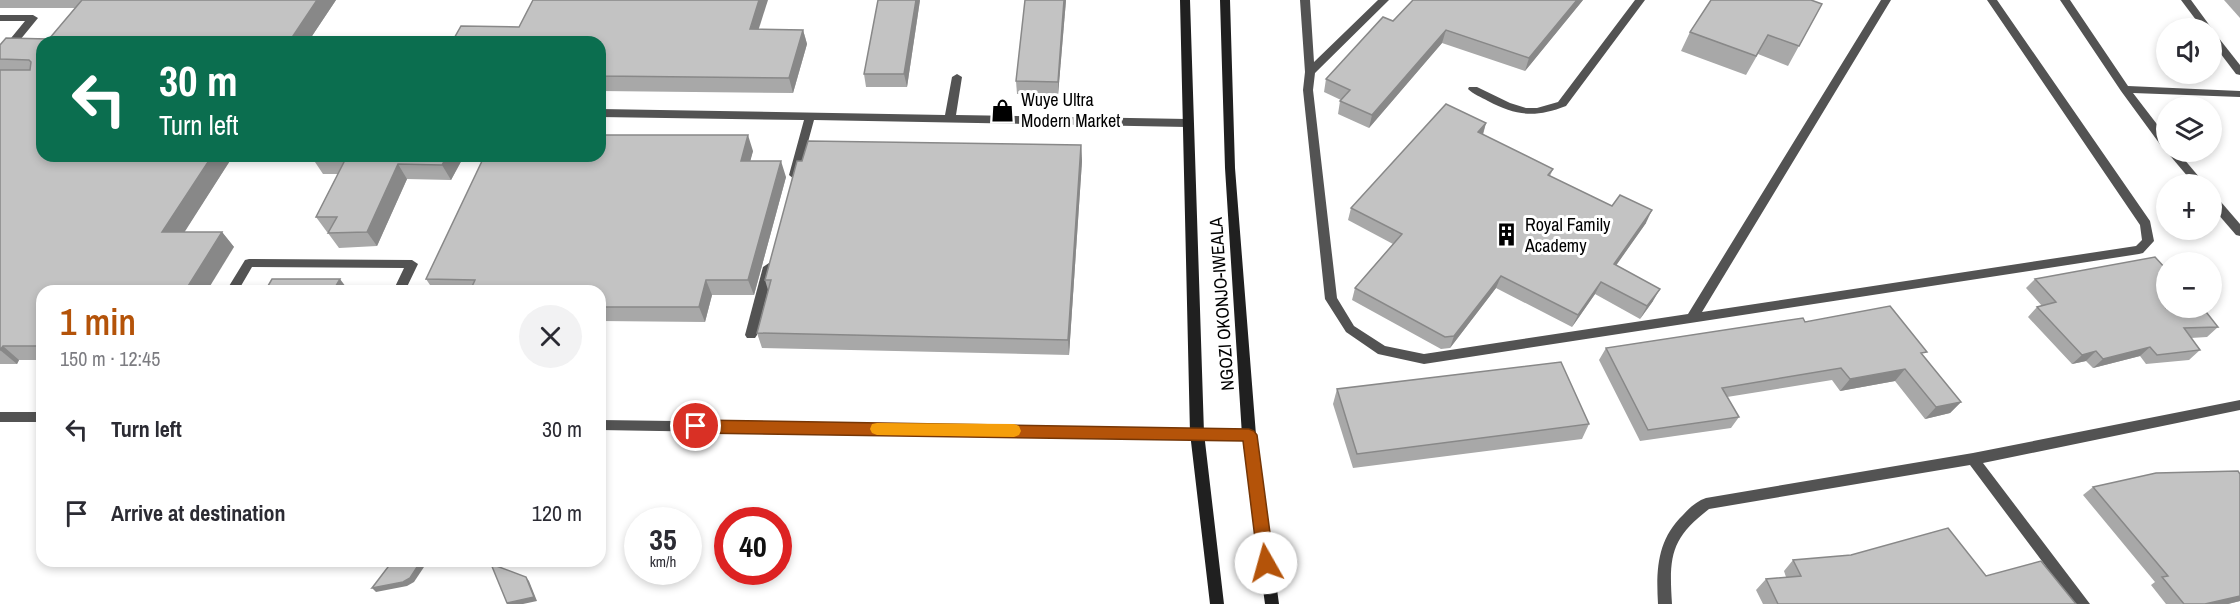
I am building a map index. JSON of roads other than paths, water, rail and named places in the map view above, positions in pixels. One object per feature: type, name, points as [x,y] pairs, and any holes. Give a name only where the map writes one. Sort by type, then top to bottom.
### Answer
[{"type":"street","name":"NGOZI OKONJO-IWEALA","points":[[1185,0],[1197,433],[1217,604]]},
{"type":"street","name":"NGOZI OKONJO-IWEALA","points":[[1225,0],[1230,168],[1249,435],[1272,604]]},
{"type":"street","points":[[1305,0],[1310,72],[1308,90],[1331,298],[1350,329],[1382,350],[1424,359],[1693,316],[2139,250],[2148,241],[2146,224],[1992,0]]},
{"type":"street","points":[[1310,72],[1384,0]]},
{"type":"street","points":[[1473,89],[1522,112],[1542,112],[1562,104],[1640,0]]},
{"type":"street","points":[[1693,316],[1886,0]]},
{"type":"street","points":[[2065,0],[2156,131]]},
{"type":"street","points":[[2186,0],[2200,18]]},
{"type":"street","points":[[0,18],[33,18],[6,50]]},
{"type":"street","points":[[2222,48],[2240,72]]},
{"type":"street","points":[[950,119],[957,77]]},
{"type":"street","points":[[2125,89],[2240,94]]},
{"type":"street","points":[[606,113],[1187,123]]},
{"type":"street","points":[[791,186],[810,117]]},
{"type":"street","points":[[2181,162],[2191,174]]},
{"type":"street","points":[[2222,211],[2240,232]]},
{"type":"street","points":[[751,335],[772,255]]},
{"type":"street","points":[[236,285],[249,263],[412,264],[402,285]]},
{"type":"street","points":[[1665,604],[1663,575],[1670,539],[1685,518],[1706,504],[1973,459],[2240,405]]},
{"type":"street","points":[[0,417],[36,417]]},
{"type":"street","points":[[606,425],[1249,435]]},
{"type":"street","points":[[1973,459],[2082,604]]},
{"type":"place","name":"Wuye Ultra Modern Market","points":[[1003,110]]},
{"type":"place","name":"Royal Family Academy","points":[[1507,235]]}]
